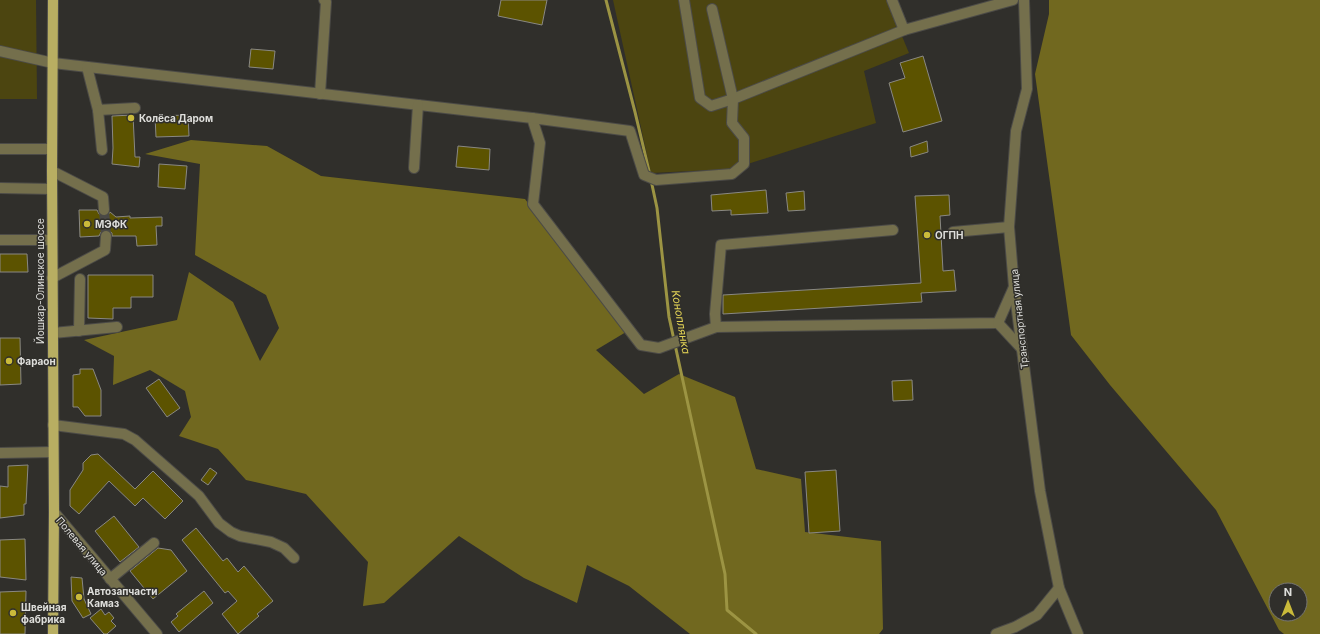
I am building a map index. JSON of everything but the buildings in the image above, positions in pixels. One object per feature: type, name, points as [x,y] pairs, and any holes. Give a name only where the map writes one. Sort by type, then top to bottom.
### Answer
[{"type":"main road","name":"Йошкар-Олинское шоссе","points":[[53,0],[53,634]]},
{"type":"street","points":[[320,94],[326,2],[324,0]]},
{"type":"street","points":[[684,0],[700,98],[711,106],[733,99],[904,30],[1013,0]]},
{"type":"street","points":[[892,0],[904,30]]},
{"type":"street","name":"Транспортная улица","points":[[1024,0],[1027,88],[1016,131],[1009,227],[1014,287],[1040,491],[1059,588],[1078,634]]},
{"type":"street","points":[[1,50],[53,63],[532,118],[630,131],[644,174],[656,180],[732,174],[744,164],[744,138],[732,123],[733,99],[712,9]]},
{"type":"street","points":[[87,67],[98,110],[102,150]]},
{"type":"street","points":[[414,168],[418,105]]},
{"type":"street","points":[[98,110],[135,108]]},
{"type":"street","points":[[532,118],[540,143],[533,204],[642,345],[659,348],[716,327],[998,323],[1022,349]]},
{"type":"street","points":[[0,149],[52,149]]},
{"type":"street","points":[[52,172],[103,197],[104,210]]},
{"type":"street","points":[[0,188],[52,189]]},
{"type":"street","points":[[953,232],[1009,227]]},
{"type":"street","points":[[716,327],[715,314],[721,245],[893,230]]},
{"type":"street","points":[[52,278],[105,250],[106,236]]},
{"type":"street","points":[[0,240],[52,240]]},
{"type":"street","points":[[79,331],[80,279]]},
{"type":"street","points":[[998,323],[1014,287]]},
{"type":"street","points":[[53,333],[117,328]]},
{"type":"street","points":[[53,425],[124,434],[135,440],[199,496],[219,523],[230,532],[240,536],[271,542],[284,548],[294,558]]},
{"type":"street","points":[[0,453],[53,452]]},
{"type":"street","name":"Полевая улица","points":[[54,512],[157,634]]},
{"type":"street","points":[[110,579],[154,543]]},
{"type":"street","points":[[996,634],[1015,627],[1037,616],[1059,588]]},
{"type":"shaded area","points":[[0,0],[36,0],[37,99],[0,99]]},
{"type":"shaded area","points":[[613,0],[887,0],[909,53],[864,71],[876,123],[732,169],[651,173]]},
{"type":"shaded area","points":[[1049,0],[1320,0],[1320,634],[1284,634],[1279,630],[1275,622],[1308,622],[1308,582],[1268,582],[1268,609],[1216,510],[1110,385],[1071,335],[1035,74],[1049,14]]},
{"type":"shaded area","points":[[191,140],[267,146],[321,176],[525,199],[626,332],[596,350],[644,394],[679,374],[735,397],[756,469],[801,479],[805,532],[881,541],[883,629],[879,634],[690,634],[629,586],[587,565],[577,603],[524,578],[459,536],[384,603],[363,606],[368,562],[306,494],[246,480],[218,449],[179,436],[191,417],[185,391],[150,370],[113,385],[114,356],[84,340],[177,320],[189,272],[233,302],[260,361],[279,328],[266,295],[195,255],[200,164],[145,154]]},
{"type":"waterway","name":"Коноплянка","points":[[606,0],[650,175]]},
{"type":"waterway","name":"Коноплянка","points":[[651,180],[657,208],[669,317],[725,574],[727,610],[756,634]]},
{"type":"tunnel","points":[[104,210],[106,236]]},
{"type":"place","name":"Колёса Даром","points":[[131,118]]},
{"type":"place","name":"МЭФК","points":[[87,224]]},
{"type":"place","name":"ОГПН","points":[[927,235]]},
{"type":"place","name":"Фараон","points":[[9,361]]},
{"type":"place","name":"Автозапчасти Камаз","points":[[79,597]]},
{"type":"place","name":"Швейная фабрика","points":[[13,613]]}]
